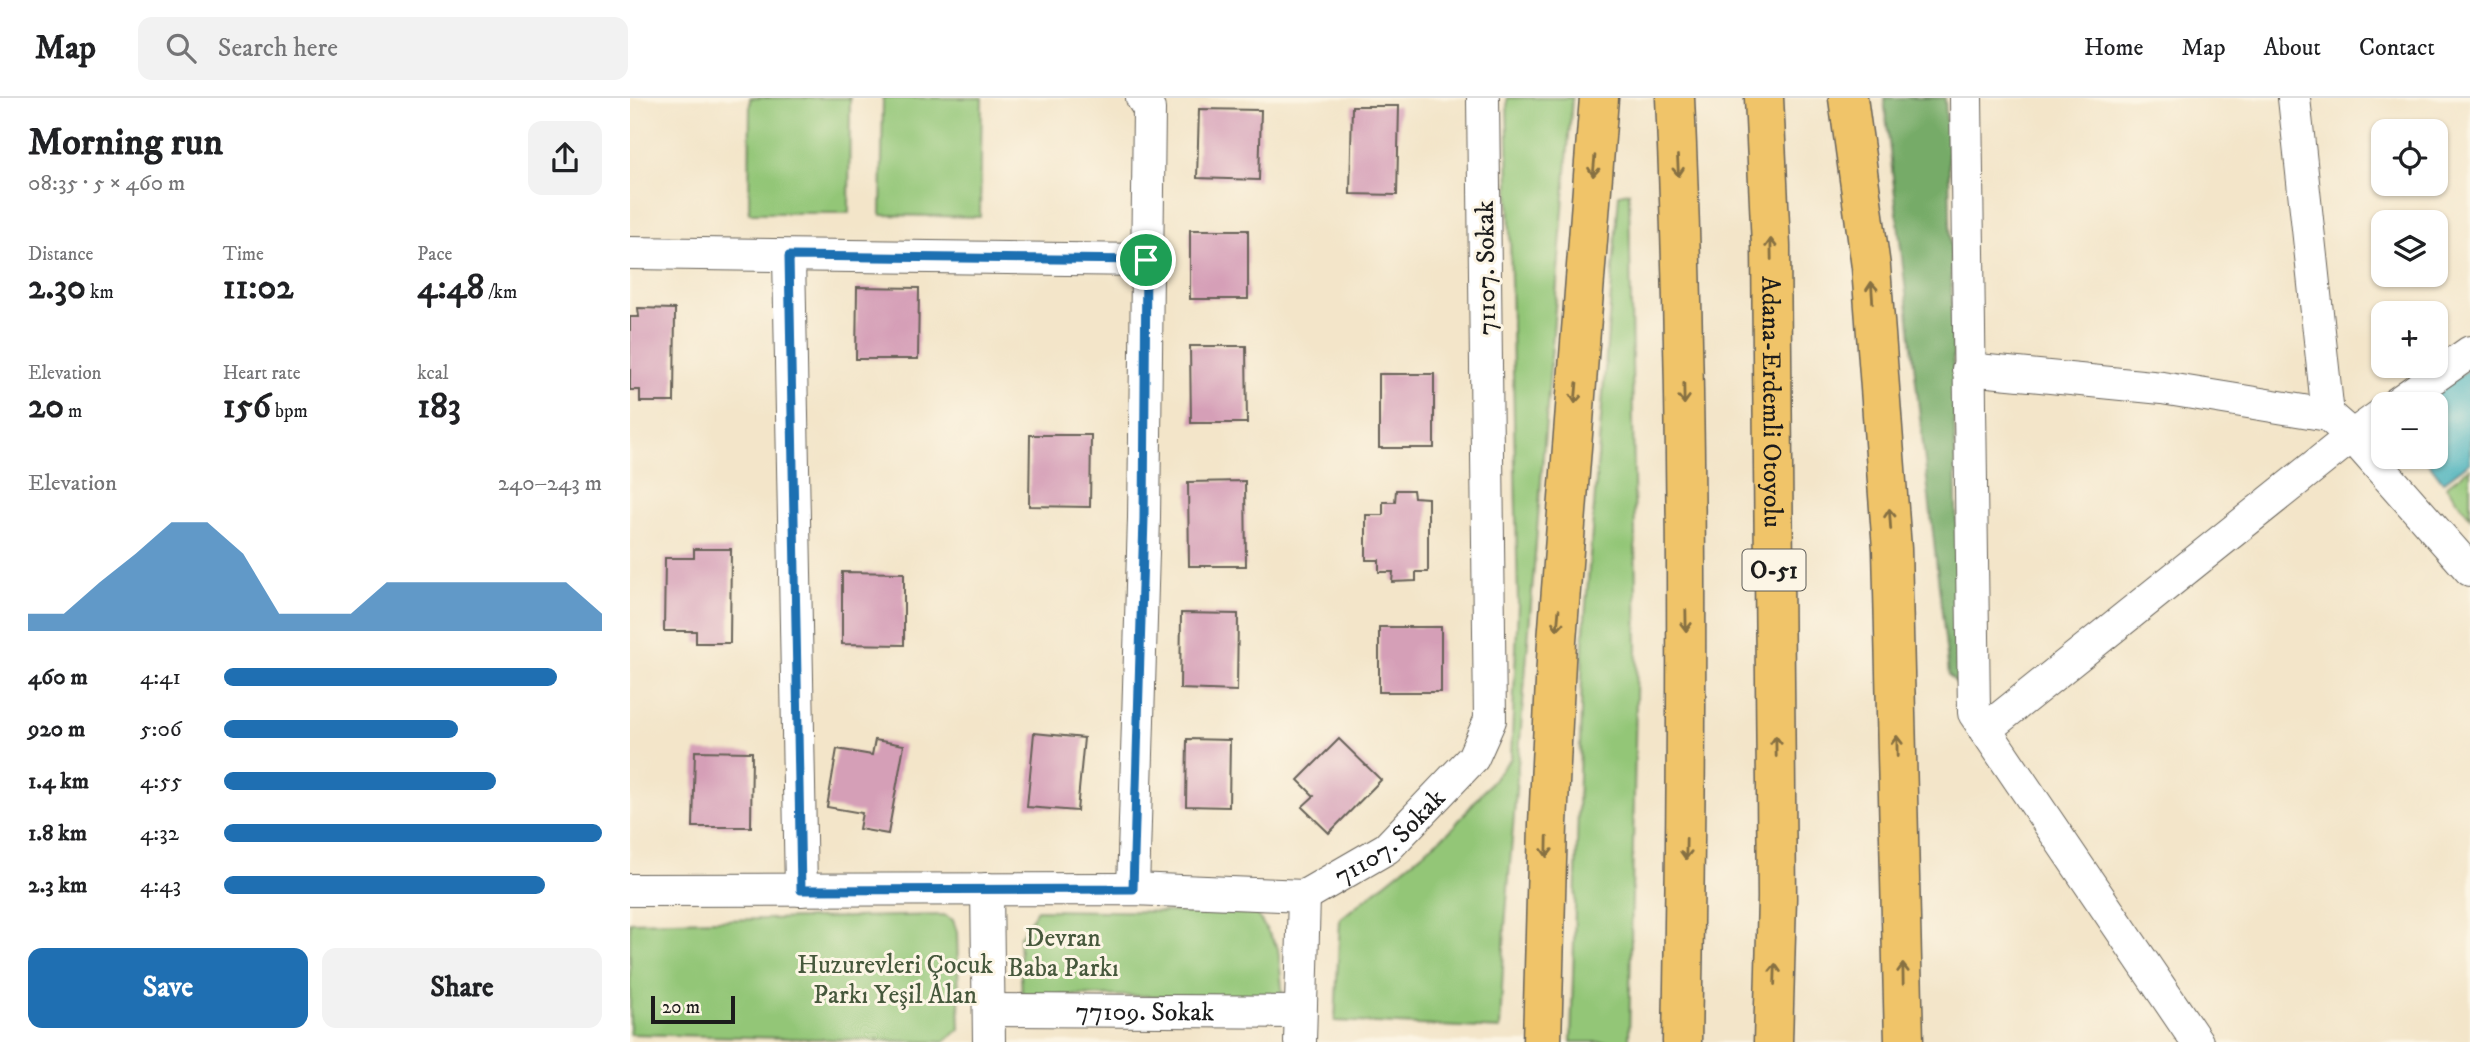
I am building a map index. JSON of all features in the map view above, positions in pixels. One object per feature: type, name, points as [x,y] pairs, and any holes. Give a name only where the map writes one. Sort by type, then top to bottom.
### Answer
[{"type":"highway","points":[[1542,1042],[1548,824],[1557,641],[1599,98]]},
{"type":"highway","points":[[1675,98],[1683,267],[1687,743],[1682,1042]]},
{"type":"highway","name":"Adana-Erdemli Otoyolu","points":[[1764,98],[1771,246],[1777,898],[1773,1042]]},
{"type":"highway","points":[[1848,98],[1871,267],[1892,549],[1904,1042]]},
{"type":"street","points":[[1133,889],[1144,518],[1149,109],[1142,98]]},
{"type":"street","name":"71107. Sokak","points":[[630,890],[1133,889],[1304,896],[1387,848],[1473,758],[1490,720],[1483,98]]},
{"type":"street","points":[[1965,98],[1974,713],[2197,1042]]},
{"type":"street","points":[[2294,98],[2328,415]]},
{"type":"street","points":[[630,253],[1146,260]]},
{"type":"street","points":[[789,256],[801,890]]},
{"type":"street","points":[[2413,392],[2470,352]]},
{"type":"street","points":[[1968,369],[2162,387],[2328,415],[2352,436],[2470,570]]},
{"type":"street","points":[[1985,730],[2371,422]]},
{"type":"street","points":[[987,889],[989,1042]]},
{"type":"street","points":[[1300,1027],[1304,896]]},
{"type":"street","name":"77109. Sokak","points":[[989,1010],[1300,1027]]},
{"type":"green space","points":[[750,98],[850,98],[849,213],[749,213]]},
{"type":"green space","points":[[883,98],[982,98],[980,217],[881,215]]},
{"type":"green space","points":[[1507,98],[1572,98],[1505,926],[1500,1029],[1335,1021],[1340,919],[1451,830],[1511,758],[1518,604]]},
{"type":"green space","points":[[1884,98],[1945,98],[1949,168],[1960,687],[1949,675]]},
{"type":"green space","points":[[1629,192],[1637,648],[1629,1042],[1571,1042],[1583,643],[1619,194]]},
{"type":"green space","points":[[2470,468],[2470,517],[2446,486]]},
{"type":"green space","name":"Devran Baba Parkı","points":[[1037,910],[1256,913],[1278,948],[1283,997],[1022,995],[1019,938]]},
{"type":"green space","name":"Huzurevleri Çocuk Parkı Yeşil Alan","points":[[944,915],[953,920],[957,932],[960,1029],[944,1042],[630,1034],[630,922]]},
{"type":"water","points":[[2470,368],[2470,462],[2443,482],[2433,469],[2448,469],[2448,392],[2437,392]]},
{"type":"building","points":[[1352,106],[1399,106],[1397,195],[1350,194]]},
{"type":"building","points":[[1199,109],[1261,110],[1259,180],[1197,178]]},
{"type":"building","points":[[1190,230],[1248,230],[1248,299],[1190,299]]},
{"type":"building","points":[[857,287],[919,288],[918,359],[856,359]]},
{"type":"building","points":[[638,308],[675,309],[674,402],[640,402],[640,390],[630,390],[630,317],[639,317]]},
{"type":"building","points":[[1190,346],[1246,346],[1247,423],[1191,423]]},
{"type":"building","points":[[1379,374],[1434,374],[1434,448],[1379,448]]},
{"type":"building","points":[[1030,435],[1091,435],[1090,507],[1029,506]]},
{"type":"building","points":[[1245,481],[1246,566],[1189,566],[1188,482]]},
{"type":"building","points":[[1396,490],[1413,490],[1414,497],[1428,498],[1428,572],[1416,572],[1416,581],[1392,582],[1393,572],[1379,572],[1379,560],[1366,560],[1366,515],[1383,515],[1383,502],[1395,502]]},
{"type":"building","points":[[694,549],[731,549],[730,643],[696,643],[696,631],[664,631],[665,558],[694,558]]},
{"type":"building","points":[[842,572],[904,573],[904,645],[842,644]]},
{"type":"building","points":[[1181,613],[1238,614],[1237,691],[1180,689]]},
{"type":"building","points":[[1379,627],[1441,627],[1441,692],[1379,692]]},
{"type":"building","points":[[1034,733],[1084,738],[1077,811],[1027,807]]},
{"type":"building","points":[[1187,739],[1230,740],[1229,807],[1186,806]]},
{"type":"building","points":[[1339,739],[1381,780],[1329,833],[1302,807],[1314,796],[1298,780]]},
{"type":"building","points":[[875,740],[904,745],[888,834],[859,829],[862,813],[827,807],[837,749],[872,755]]},
{"type":"building","points":[[695,751],[752,752],[751,827],[693,827]]},
{"type":"route","points":[[789,256],[1146,260],[1144,518],[1133,889],[801,890],[789,256]]}]
